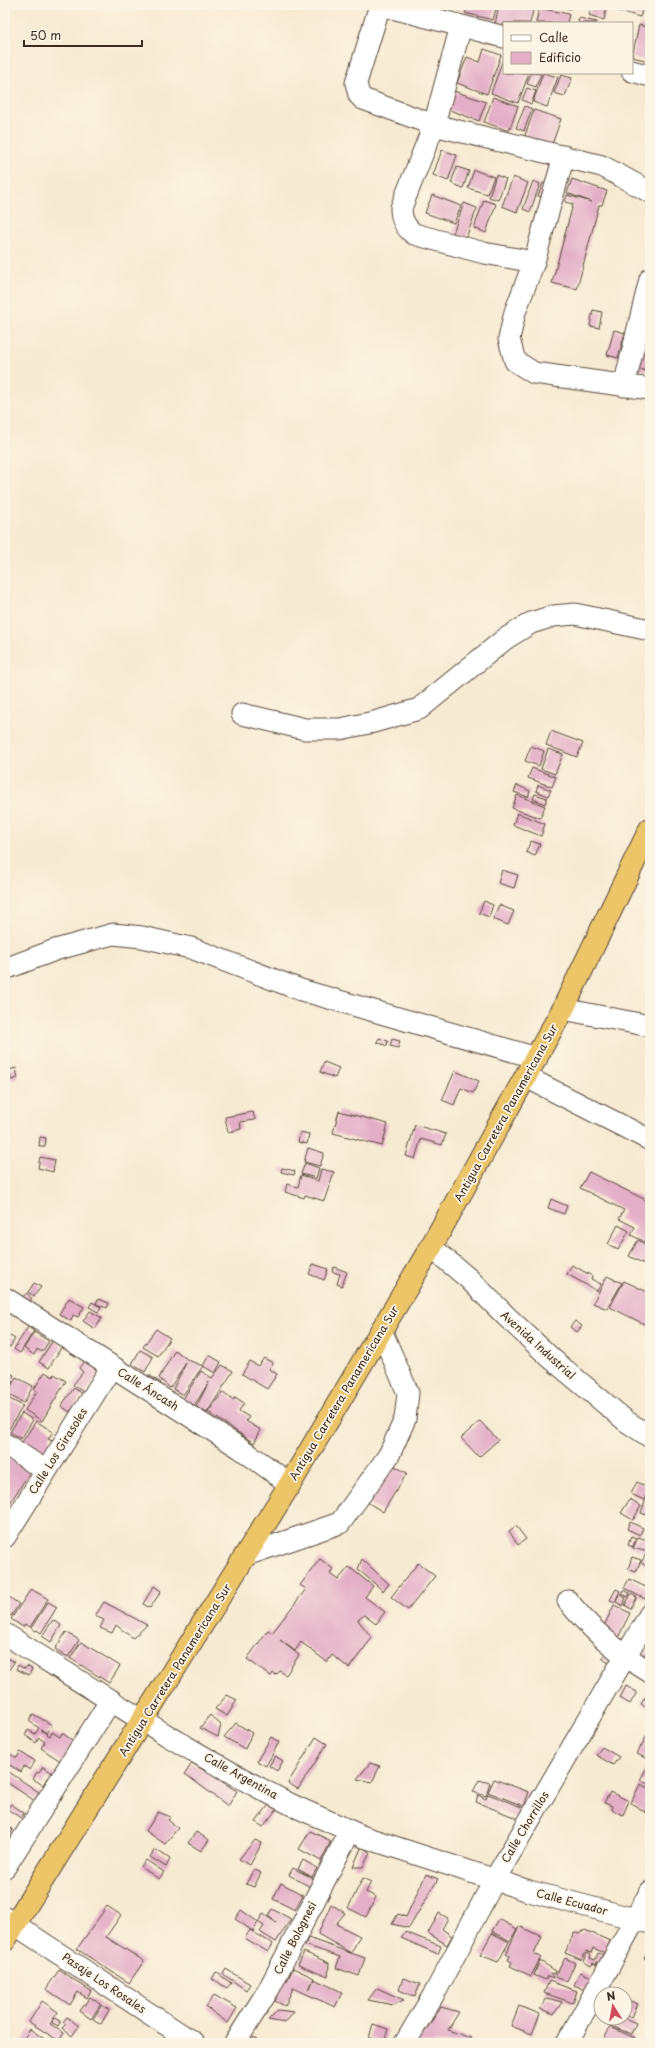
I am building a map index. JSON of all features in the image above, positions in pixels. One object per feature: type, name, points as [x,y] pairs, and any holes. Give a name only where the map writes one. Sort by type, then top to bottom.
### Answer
[{"type":"highway","name":"Antigua Carretera Panamericana Sur","points":[[8,1927],[144,1720],[290,1484],[431,1247],[532,1068],[563,1009],[650,828]]},
{"type":"street","points":[[503,37],[380,5],[356,83],[356,89],[359,95],[368,102],[434,125],[602,166],[650,192]]},
{"type":"street","points":[[460,26],[434,125],[401,208],[401,216],[408,230],[414,234],[477,251],[534,262]]},
{"type":"street","points":[[633,71],[650,76]]},
{"type":"street","points":[[564,156],[534,262],[515,312],[509,339],[515,361],[534,373],[650,389]]},
{"type":"street","points":[[624,386],[650,278]]},
{"type":"street","points":[[242,714],[305,729],[340,729],[374,722],[419,710],[505,639],[531,622],[553,616],[575,614],[650,630]]},
{"type":"street","points":[[5,968],[55,950],[113,934],[142,937],[191,948],[301,990],[532,1068],[650,1140]]},
{"type":"street","points":[[563,1009],[650,1026]]},
{"type":"street","name":"Avenida Industrial","points":[[431,1247],[469,1279],[506,1317],[552,1359],[626,1421],[650,1438]]},
{"type":"street","name":"Calle Áncash","points":[[5,1298],[240,1448],[290,1484]]},
{"type":"street","points":[[246,1555],[340,1523],[389,1455],[405,1419],[408,1393],[381,1330]]},
{"type":"street","name":"Calle Los Girasoles","points":[[5,1537],[112,1366]]},
{"type":"street","points":[[5,1444],[46,1471]]},
{"type":"street","points":[[568,1602],[587,1624],[625,1657],[650,1672]]},
{"type":"street","name":"Calle Chorrillos","points":[[405,2043],[437,1989],[495,1879],[650,1614]]},
{"type":"street","name":"Calle Argentina","points":[[5,1634],[144,1720],[292,1804],[364,1837],[495,1879]]},
{"type":"street","points":[[5,1867],[111,1700]]},
{"type":"street","name":"Calle Bolognesi","points":[[235,2043],[270,1989],[350,1831]]},
{"type":"street","name":"Calle Ecuador","points":[[495,1879],[529,1891],[643,1921]]},
{"type":"street","points":[[567,2043],[643,1921],[650,1892]]},
{"type":"street","name":"Pasaje Los Rosales","points":[[8,1927],[194,2043]]},
{"type":"building","points":[[426,5],[445,5],[442,14],[425,8]]},
{"type":"building","points":[[445,5],[461,5],[459,10]]},
{"type":"building","points":[[467,5],[497,5],[493,20],[465,13]]},
{"type":"building","points":[[499,5],[534,7],[530,22],[503,22],[503,31],[494,29]]},
{"type":"building","points":[[556,5],[572,5],[571,9]]},
{"type":"building","points":[[592,5],[607,5],[604,20],[589,15]]},
{"type":"building","points":[[613,5],[644,5],[640,17],[612,9]]},
{"type":"building","points":[[539,8],[569,14],[567,22],[536,22]]},
{"type":"building","points":[[579,18],[597,22],[578,22]]},
{"type":"building","points":[[639,25],[650,28],[649,61],[633,57]]},
{"type":"building","points":[[484,49],[501,55],[487,94],[457,83],[467,57],[480,62]]},
{"type":"building","points":[[503,60],[503,74],[529,74],[518,103],[491,93]]},
{"type":"building","points":[[531,74],[541,74],[536,87],[527,84]]},
{"type":"building","points":[[543,74],[558,77],[547,107],[533,102]]},
{"type":"building","points":[[561,75],[572,78],[565,96],[554,93]]},
{"type":"building","points":[[527,88],[536,91],[531,104],[522,100]]},
{"type":"building","points":[[454,91],[486,102],[479,121],[447,109]]},
{"type":"building","points":[[493,97],[518,106],[509,131],[484,122]]},
{"type":"building","points":[[525,106],[532,109],[524,131],[516,128]]},
{"type":"building","points":[[534,110],[561,119],[550,150],[523,141]]},
{"type":"building","points":[[442,150],[457,155],[448,181],[433,175]]},
{"type":"building","points":[[457,167],[469,171],[463,188],[451,183]]},
{"type":"building","points":[[474,170],[494,177],[487,194],[468,188]]},
{"type":"building","points":[[496,175],[506,179],[498,200],[489,197]]},
{"type":"building","points":[[513,177],[528,183],[517,212],[502,206]]},
{"type":"building","points":[[572,179],[607,191],[602,205],[599,205],[577,289],[552,283],[573,204],[565,202],[567,195],[592,202],[567,193]]},
{"type":"building","points":[[533,181],[540,184],[530,212],[523,209]]},
{"type":"building","points":[[543,183],[550,185],[546,198],[538,196]]},
{"type":"building","points":[[432,195],[461,206],[454,223],[425,213]]},
{"type":"building","points":[[484,200],[496,204],[486,233],[474,228]]},
{"type":"building","points":[[464,203],[477,208],[466,238],[453,233]]},
{"type":"building","points":[[593,310],[602,312],[599,328],[590,326]]},
{"type":"building","points":[[614,330],[625,333],[618,358],[607,355]]},
{"type":"building","points":[[642,347],[650,350],[650,362],[647,371],[636,368]]},
{"type":"building","points":[[551,731],[583,743],[577,757],[546,745]]},
{"type":"building","points":[[531,746],[544,751],[539,766],[525,761]]},
{"type":"building","points":[[548,749],[563,754],[555,774],[541,769]]},
{"type":"building","points":[[532,768],[556,777],[552,787],[528,778]]},
{"type":"building","points":[[517,785],[530,791],[528,797],[514,792]]},
{"type":"building","points":[[538,785],[551,790],[548,796],[536,791]]},
{"type":"building","points":[[535,794],[547,798],[545,804],[533,799]]},
{"type":"building","points":[[517,795],[545,806],[540,818],[512,808]]},
{"type":"building","points":[[517,813],[545,824],[541,836],[513,825]]},
{"type":"building","points":[[531,841],[540,844],[535,856],[526,852]]},
{"type":"building","points":[[502,870],[518,875],[514,888],[498,883]]},
{"type":"building","points":[[484,901],[493,905],[489,917],[479,913]]},
{"type":"building","points":[[499,905],[514,911],[508,925],[493,919]]},
{"type":"building","points":[[379,1038],[388,1041],[387,1046],[377,1042]]},
{"type":"building","points":[[392,1039],[400,1041],[398,1048],[390,1046]]},
{"type":"building","points":[[324,1062],[339,1068],[335,1078],[320,1072]]},
{"type":"building","points":[[16,1068],[18,1078],[11,1080],[9,1070]]},
{"type":"building","points":[[455,1071],[479,1081],[473,1093],[461,1088],[454,1105],[442,1100]]},
{"type":"building","points":[[339,1111],[388,1124],[382,1146],[333,1133]]},
{"type":"building","points":[[253,1112],[255,1120],[240,1122],[241,1129],[228,1132],[225,1117]]},
{"type":"building","points":[[415,1125],[446,1134],[442,1145],[421,1139],[415,1159],[406,1156]]},
{"type":"building","points":[[300,1132],[309,1134],[307,1144],[298,1142]]},
{"type":"building","points":[[40,1137],[46,1138],[45,1146],[39,1146]]},
{"type":"building","points":[[308,1148],[324,1153],[320,1166],[304,1162]]},
{"type":"building","points":[[40,1157],[55,1160],[53,1172],[38,1168]]},
{"type":"building","points":[[305,1163],[319,1168],[316,1178],[301,1174]]},
{"type":"building","points":[[282,1168],[295,1171],[294,1175],[281,1172]]},
{"type":"building","points":[[321,1169],[334,1172],[324,1201],[305,1195],[304,1198],[285,1192],[287,1184],[298,1187],[301,1175],[318,1181]]},
{"type":"building","points":[[589,1172],[650,1202],[650,1232],[645,1242],[631,1235],[635,1227],[619,1219],[624,1210],[580,1188]]},
{"type":"building","points":[[551,1199],[567,1206],[564,1214],[548,1208]]},
{"type":"building","points":[[618,1225],[629,1231],[618,1250],[608,1244]]},
{"type":"building","points":[[638,1240],[650,1247],[650,1257],[646,1265],[629,1256]]},
{"type":"building","points":[[313,1264],[328,1269],[324,1280],[309,1274]]},
{"type":"building","points":[[572,1265],[592,1276],[591,1279],[601,1284],[597,1291],[567,1274]]},
{"type":"building","points":[[334,1267],[347,1272],[342,1286],[337,1284],[340,1274],[332,1272]]},
{"type":"building","points":[[607,1276],[622,1283],[607,1309],[593,1303]]},
{"type":"building","points":[[624,1281],[650,1293],[650,1327],[610,1307]]},
{"type":"building","points":[[34,1283],[41,1287],[34,1296],[28,1292]]},
{"type":"building","points":[[27,1293],[32,1299],[25,1305],[20,1299]]},
{"type":"building","points":[[69,1298],[84,1307],[78,1317],[73,1315],[71,1321],[59,1314]]},
{"type":"building","points":[[98,1299],[109,1303],[107,1308],[96,1304]]},
{"type":"building","points":[[92,1302],[101,1307],[98,1312],[89,1307]]},
{"type":"building","points":[[90,1311],[102,1318],[95,1329],[83,1321]]},
{"type":"building","points":[[575,1321],[582,1326],[577,1332],[570,1327]]},
{"type":"building","points":[[28,1327],[34,1331],[20,1353],[14,1349]]},
{"type":"building","points":[[156,1329],[170,1338],[158,1356],[143,1347]]},
{"type":"building","points":[[34,1332],[49,1341],[42,1352],[37,1349],[34,1355],[24,1348]]},
{"type":"building","points":[[5,1333],[15,1339],[10,1347],[5,1344],[7,1341],[5,1339]]},
{"type":"building","points":[[53,1340],[62,1346],[49,1368],[39,1362]]},
{"type":"building","points":[[140,1350],[153,1357],[145,1372],[132,1364]]},
{"type":"building","points":[[175,1350],[188,1360],[203,1366],[183,1395],[173,1389],[186,1363],[170,1388],[159,1378]]},
{"type":"building","points":[[209,1355],[221,1362],[215,1373],[203,1366]]},
{"type":"building","points":[[264,1358],[273,1363],[269,1369],[277,1374],[267,1389],[242,1374],[250,1361],[258,1366]]},
{"type":"building","points":[[85,1360],[101,1371],[85,1393],[73,1385],[83,1372],[79,1368]]},
{"type":"building","points":[[222,1365],[233,1371],[207,1413],[196,1407],[209,1382],[194,1406],[183,1399],[201,1371],[212,1378]]},
{"type":"building","points":[[5,1370],[14,1375],[5,1391]]},
{"type":"building","points":[[45,1372],[53,1377],[54,1374],[66,1381],[42,1421],[25,1410],[37,1391],[34,1389]]},
{"type":"building","points":[[149,1375],[161,1383],[155,1391],[143,1383]]},
{"type":"building","points":[[16,1377],[33,1386],[24,1403],[7,1394]]},
{"type":"building","points":[[74,1388],[83,1394],[70,1412],[61,1406]]},
{"type":"building","points":[[223,1392],[234,1400],[235,1397],[244,1403],[239,1411],[249,1417],[246,1421],[261,1430],[254,1443],[208,1412]]},
{"type":"building","points":[[6,1397],[23,1406],[9,1429],[5,1427]]},
{"type":"building","points":[[22,1413],[33,1420],[21,1439],[10,1432]]},
{"type":"building","points":[[36,1421],[53,1432],[48,1439],[54,1442],[44,1457],[20,1445]]},
{"type":"building","points":[[480,1421],[498,1440],[479,1457],[461,1438]]},
{"type":"building","points":[[8,1458],[30,1472],[10,1503],[5,1499],[5,1463]]},
{"type":"building","points":[[391,1464],[407,1473],[383,1512],[367,1502]]},
{"type":"building","points":[[637,1482],[649,1488],[644,1500],[631,1494]]},
{"type":"building","points":[[649,1490],[650,1491],[650,1516],[641,1513]]},
{"type":"building","points":[[630,1499],[641,1506],[633,1520],[621,1513]]},
{"type":"building","points":[[630,1522],[643,1528],[640,1535],[627,1529]]},
{"type":"building","points":[[516,1526],[526,1539],[518,1545],[509,1531]]},
{"type":"building","points":[[631,1536],[636,1538],[633,1547],[628,1545]]},
{"type":"building","points":[[638,1537],[650,1541],[648,1552],[633,1548]]},
{"type":"building","points":[[646,1554],[650,1556],[650,1568],[641,1563]]},
{"type":"building","points":[[632,1557],[641,1560],[636,1572],[628,1569]]},
{"type":"building","points":[[320,1559],[333,1569],[330,1574],[338,1580],[349,1567],[373,1586],[365,1597],[385,1612],[376,1624],[364,1615],[358,1620],[372,1638],[349,1668],[332,1655],[327,1662],[301,1642],[295,1651],[280,1640],[299,1655],[286,1675],[280,1671],[276,1675],[273,1673],[271,1676],[247,1659],[268,1630],[272,1633],[306,1589],[300,1585]]},
{"type":"building","points":[[362,1559],[389,1584],[383,1591],[358,1569]]},
{"type":"building","points":[[418,1563],[435,1576],[408,1610],[391,1597]]},
{"type":"building","points":[[629,1579],[650,1589],[645,1599],[624,1588]]},
{"type":"building","points":[[154,1586],[161,1591],[150,1608],[143,1604]]},
{"type":"building","points":[[31,1589],[48,1599],[30,1627],[25,1624],[23,1627],[11,1619]]},
{"type":"building","points":[[616,1589],[620,1591],[615,1602],[610,1600]]},
{"type":"building","points":[[623,1590],[630,1593],[628,1597],[621,1594]]},
{"type":"building","points":[[5,1594],[19,1604],[11,1616],[5,1612]]},
{"type":"building","points":[[631,1594],[637,1597],[631,1609],[625,1605]]},
{"type":"building","points":[[619,1595],[626,1598],[623,1606],[616,1602]]},
{"type":"building","points":[[48,1602],[57,1607],[41,1633],[31,1628]]},
{"type":"building","points":[[104,1602],[147,1625],[133,1638],[116,1625],[112,1633],[100,1628],[104,1620],[95,1616]]},
{"type":"building","points":[[614,1605],[630,1613],[618,1638],[602,1630]]},
{"type":"building","points":[[53,1620],[61,1625],[51,1642],[42,1636]]},
{"type":"building","points":[[66,1632],[79,1640],[68,1657],[55,1649]]},
{"type":"building","points":[[81,1642],[120,1666],[109,1683],[70,1658]]},
{"type":"building","points":[[609,1650],[618,1657],[611,1665],[602,1658]]},
{"type":"building","points":[[648,1650],[650,1651],[650,1667],[641,1660]]},
{"type":"building","points":[[6,1657],[14,1662],[5,1676],[5,1658]]},
{"type":"building","points":[[18,1665],[25,1669],[27,1666],[32,1669],[29,1675],[16,1669]]},
{"type":"building","points":[[626,1686],[637,1692],[630,1704],[620,1698]]},
{"type":"building","points":[[227,1695],[237,1700],[227,1716],[215,1709]]},
{"type":"building","points":[[646,1696],[650,1698],[650,1710],[641,1704]]},
{"type":"building","points":[[33,1714],[52,1725],[47,1733],[41,1730],[50,1736],[52,1732],[60,1737],[62,1733],[75,1742],[62,1762],[41,1748],[45,1742],[39,1738],[36,1743],[25,1735],[28,1730],[35,1734],[39,1728],[29,1721]]},
{"type":"building","points":[[210,1715],[221,1725],[218,1737],[200,1728]]},
{"type":"building","points":[[236,1723],[252,1733],[245,1749],[224,1737]]},
{"type":"building","points":[[647,1735],[650,1736],[649,1765],[648,1759],[637,1754]]},
{"type":"building","points":[[271,1737],[279,1742],[266,1766],[257,1761]]},
{"type":"building","points":[[316,1737],[327,1744],[298,1789],[288,1783]]},
{"type":"building","points":[[602,1747],[619,1757],[613,1765],[596,1755]]},
{"type":"building","points":[[7,1752],[17,1758],[20,1752],[35,1761],[30,1770],[24,1766],[21,1772],[5,1762]]},
{"type":"building","points":[[275,1756],[283,1761],[277,1771],[269,1766]]},
{"type":"building","points":[[192,1763],[237,1791],[228,1806],[185,1774]]},
{"type":"building","points":[[370,1763],[380,1766],[372,1782],[357,1779]]},
{"type":"building","points":[[43,1767],[56,1775],[52,1781],[47,1778],[43,1785],[33,1779],[37,1772],[39,1773]]},
{"type":"building","points":[[647,1767],[650,1768],[650,1785],[640,1780]]},
{"type":"building","points":[[9,1772],[43,1795],[38,1803],[5,1781]]},
{"type":"building","points":[[494,1779],[529,1792],[524,1806],[488,1792]]},
{"type":"building","points":[[479,1780],[490,1783],[486,1796],[473,1792]]},
{"type":"building","points":[[640,1784],[650,1789],[650,1815],[631,1803]]},
{"type":"building","points":[[610,1792],[629,1801],[623,1815],[612,1810],[612,1806],[604,1803]]},
{"type":"building","points":[[488,1794],[524,1808],[519,1819],[476,1802],[478,1795],[486,1799]]},
{"type":"building","points":[[271,1802],[278,1807],[263,1827],[256,1822]]},
{"type":"building","points":[[11,1804],[24,1813],[21,1818],[7,1809]]},
{"type":"building","points":[[158,1812],[171,1817],[168,1820],[178,1828],[165,1844],[146,1831]]},
{"type":"building","points":[[5,1825],[13,1830],[7,1839],[5,1838]]},
{"type":"building","points":[[310,1831],[331,1841],[321,1861],[299,1849]]},
{"type":"building","points":[[196,1832],[209,1840],[201,1851],[188,1843]]},
{"type":"building","points":[[255,1840],[262,1843],[250,1865],[239,1859]]},
{"type":"building","points":[[362,1846],[370,1853],[363,1867],[353,1867]]},
{"type":"building","points":[[155,1849],[170,1859],[166,1867],[150,1857]]},
{"type":"building","points":[[146,1860],[164,1872],[159,1879],[141,1867]]},
{"type":"building","points":[[303,1860],[317,1868],[312,1877],[298,1869]]},
{"type":"building","points":[[293,1868],[316,1880],[312,1888],[289,1875]]},
{"type":"building","points":[[254,1869],[261,1873],[254,1887],[246,1884]]},
{"type":"building","points":[[426,1874],[438,1879],[409,1928],[392,1924],[398,1914],[406,1917]]},
{"type":"building","points":[[363,1878],[371,1882],[366,1892],[376,1897],[366,1917],[348,1908]]},
{"type":"building","points":[[281,1883],[303,1895],[295,1910],[273,1899]]},
{"type":"building","points":[[331,1904],[345,1913],[336,1924],[360,1936],[351,1953],[318,1934]]},
{"type":"building","points":[[107,1906],[121,1915],[106,1937],[144,1961],[129,1983],[77,1949]]},
{"type":"building","points":[[272,1909],[291,1919],[276,1942],[260,1932],[264,1926],[258,1922],[263,1914],[277,1923],[268,1916]]},
{"type":"building","points":[[241,1910],[258,1922],[253,1931],[235,1919]]},
{"type":"building","points":[[439,1913],[448,1918],[442,1929],[452,1936],[447,1945],[428,1933]]},
{"type":"building","points":[[499,1919],[517,1929],[510,1941],[492,1931]]},
{"type":"building","points":[[519,1926],[542,1937],[534,1954],[541,1957],[531,1976],[510,1966],[512,1962],[508,1960],[510,1956],[506,1954]]},
{"type":"building","points":[[250,1930],[273,1944],[268,1952],[245,1938]]},
{"type":"building","points":[[585,1930],[610,1941],[605,1953],[593,1948],[591,1953],[586,1951],[582,1960],[565,1953],[574,1932],[579,1934]]},
{"type":"building","points":[[405,1932],[441,1946],[438,1954],[401,1938]]},
{"type":"building","points":[[492,1933],[509,1942],[498,1962],[480,1955]]},
{"type":"building","points":[[308,1938],[365,1958],[359,1976],[336,1968],[340,1957],[305,1945]]},
{"type":"building","points":[[650,1951],[650,1961],[644,1958]]},
{"type":"building","points":[[304,1952],[329,1963],[328,1977],[298,1965]]},
{"type":"building","points":[[587,1953],[591,1955],[590,1958],[595,1960],[598,1953],[608,1957],[605,1966],[597,1962],[596,1965],[593,1963],[591,1966],[584,1962]]},
{"type":"building","points":[[565,1958],[575,1963],[567,1981],[555,1977]]},
{"type":"building","points":[[540,1961],[556,1971],[555,1974],[551,1973],[553,1978],[548,1976],[546,1980],[534,1975]]},
{"type":"building","points":[[293,1968],[314,1978],[309,1990],[314,1979],[342,1992],[335,2007],[293,1988],[285,2006],[275,2001],[285,1980],[287,1981]]},
{"type":"building","points":[[226,1969],[250,1984],[246,1990],[223,1974]]},
{"type":"building","points":[[59,1970],[91,1991],[87,1998],[78,1992],[70,2005],[46,1989]]},
{"type":"building","points":[[216,1972],[231,1983],[227,1988],[212,1979]]},
{"type":"building","points":[[580,1972],[594,1978],[588,1991],[574,1985]]},
{"type":"building","points":[[403,1978],[420,1984],[415,1997],[399,1990]]},
{"type":"building","points":[[549,1981],[577,1991],[573,2003],[544,1993]]},
{"type":"building","points":[[377,1988],[404,2000],[393,2005],[368,2000]]},
{"type":"building","points":[[214,1995],[237,2008],[228,2023],[206,2007]]},
{"type":"building","points":[[90,1997],[101,2004],[91,2019],[80,2011]]},
{"type":"building","points":[[547,1998],[562,2002],[554,2014],[540,2009]]},
{"type":"building","points":[[42,2001],[58,2012],[50,2024],[64,2033],[59,2041],[29,2022]]},
{"type":"building","points":[[633,2002],[638,2004],[633,2015]]},
{"type":"building","points":[[102,2005],[109,2010],[101,2024],[93,2019]]},
{"type":"building","points":[[519,2006],[540,2014],[532,2034],[511,2026]]},
{"type":"building","points":[[441,2007],[459,2012],[448,2030],[471,2038],[469,2043],[417,2043]]},
{"type":"building","points":[[278,2010],[294,2012],[285,2023],[268,2020]]},
{"type":"building","points":[[67,2017],[79,2026],[72,2036],[62,2028],[66,2024],[63,2022]]},
{"type":"building","points":[[55,2018],[61,2021],[58,2026],[52,2023]]},
{"type":"building","points":[[633,2022],[636,2023],[631,2034],[611,2026],[633,2026]]},
{"type":"building","points":[[373,2024],[388,2029],[384,2043],[369,2038]]},
{"type":"building","points":[[610,2027],[635,2038],[632,2043],[603,2042]]},
{"type":"building","points":[[30,2029],[50,2043],[21,2043]]},
{"type":"building","points":[[254,2037],[261,2043],[251,2043]]},
{"type":"building","points":[[536,2038],[549,2042],[549,2043],[534,2043]]}]
